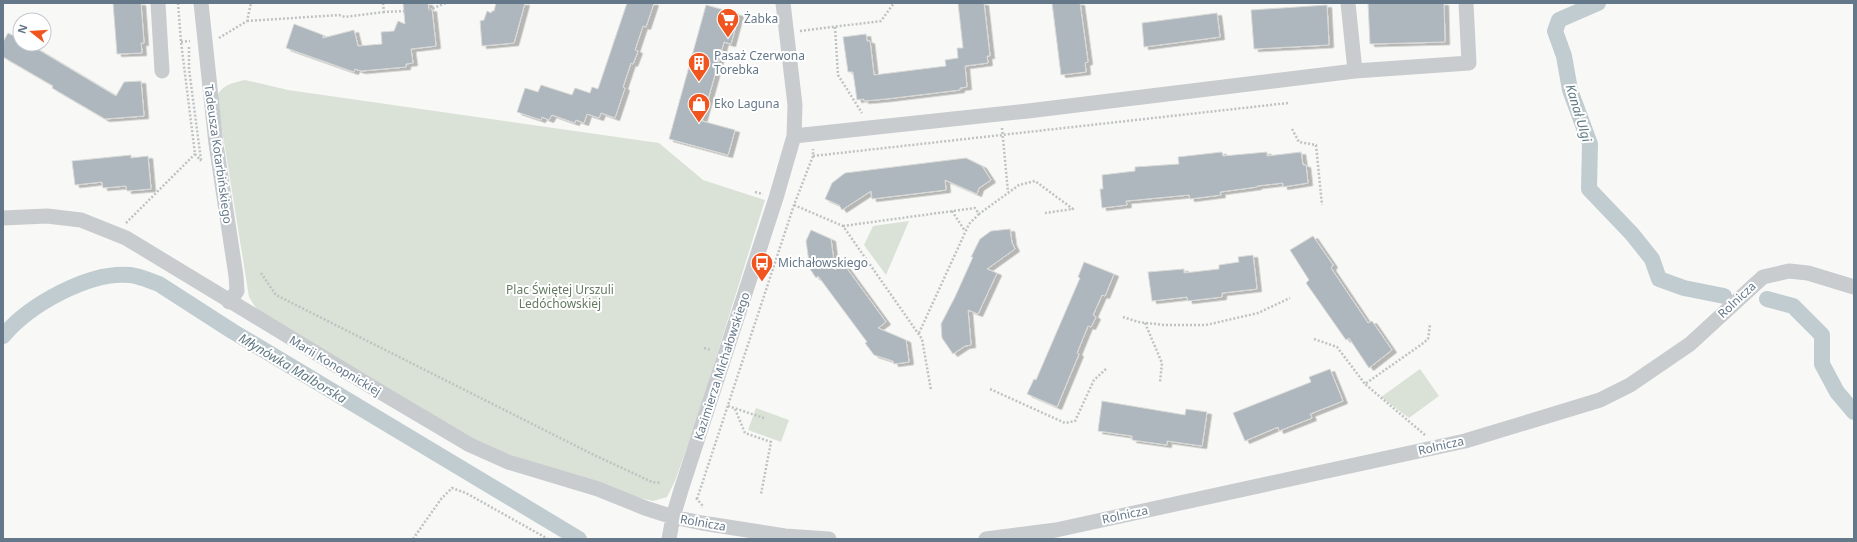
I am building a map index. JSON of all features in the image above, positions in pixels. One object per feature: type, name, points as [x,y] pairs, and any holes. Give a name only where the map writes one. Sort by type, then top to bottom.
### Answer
[{"type":"street","points":[[158,3],[162,71]]},
{"type":"street","name":"Tadeusza Kotarbińskiego","points":[[201,3],[197,41],[216,144],[236,276],[237,291],[229,302]]},
{"type":"street","name":"Kazimierza Michałowskiego","points":[[670,539],[673,517],[776,198],[794,136],[795,105],[783,3]]},
{"type":"street","points":[[1348,3],[1355,71]]},
{"type":"street","points":[[794,136],[1000,114],[1355,71],[1469,63],[1466,3]]},
{"type":"street","name":"Marii Konopnickiej","points":[[3,218],[47,216],[81,220],[126,238],[229,302],[490,455],[528,469],[598,489],[645,508],[673,517]]},
{"type":"street","name":"Rolnicza","points":[[986,539],[1056,530],[1466,441],[1600,400],[1630,385],[1690,344],[1763,277],[1789,271],[1808,272],[1854,287]]},
{"type":"street","name":"Rolnicza","points":[[673,517],[785,536],[829,539]]},
{"type":"path","points":[[178,3],[181,42],[195,154],[201,161],[189,69],[197,41]]},
{"type":"path","points":[[247,21],[250,3]]},
{"type":"path","points":[[383,3],[384,12]]},
{"type":"path","points":[[429,10],[446,3]]},
{"type":"path","points":[[786,33],[881,21],[894,3]]},
{"type":"path","points":[[181,42],[215,40],[247,21],[339,15],[345,17],[384,12],[407,11]]},
{"type":"path","points":[[835,27],[838,75],[873,128]]},
{"type":"path","points":[[189,33],[197,41]]},
{"type":"path","points":[[813,156],[1288,103]]},
{"type":"path","points":[[1000,114],[1008,193]]},
{"type":"path","points":[[1292,130],[1299,142],[1316,145],[1322,205]]},
{"type":"path","points":[[697,499],[794,206],[813,156],[812,134]]},
{"type":"path","points":[[121,227],[195,154]]},
{"type":"path","points":[[919,334],[969,224],[979,214],[1019,184],[1035,181],[1073,209],[1045,213]]},
{"type":"path","points":[[756,192],[776,198],[843,226],[975,208],[979,214]]},
{"type":"path","points":[[952,211],[965,232]]},
{"type":"path","points":[[843,226],[922,339],[931,390]]},
{"type":"path","points":[[261,273],[276,295],[592,454],[652,482],[661,482]]},
{"type":"path","points":[[1123,317],[1164,325],[1206,325],[1258,313],[1290,298]]},
{"type":"path","points":[[1144,322],[1162,363],[1160,382]]},
{"type":"path","points":[[1365,384],[1428,339],[1430,325]]},
{"type":"path","points":[[1314,339],[1337,346],[1365,384],[1440,447]]},
{"type":"path","points":[[990,389],[1065,423],[1075,421],[1094,380],[1106,369]]},
{"type":"path","points":[[728,406],[764,418]]},
{"type":"path","points":[[735,408],[745,433],[771,442],[761,494]]},
{"type":"path","points":[[413,539],[441,499],[452,488],[466,493],[548,539]]},
{"type":"green space","name":"Plac Świętej Urszuli Ledóchowskiej","points":[[245,80],[288,90],[659,143],[703,180],[765,200],[697,419],[675,481],[667,497],[653,501],[640,498],[496,450],[475,440],[258,311],[249,297],[217,98],[224,87]]},
{"type":"green space","points":[[909,221],[886,275],[864,245],[873,226]]},
{"type":"green space","points":[[1420,369],[1439,396],[1409,418],[1381,397]]},
{"type":"green space","points":[[756,408],[789,420],[781,442],[748,430]]},
{"type":"building","points":[[113,3],[141,3],[144,43],[141,43],[142,53],[117,54]]},
{"type":"building","points":[[403,3],[428,3],[429,10],[432,9],[436,46],[411,49],[413,63],[406,64],[406,67],[361,71],[355,69],[354,72],[286,48],[294,24],[323,35],[323,38],[354,30],[358,46],[382,44],[381,32],[394,31],[398,21],[405,24]]},
{"type":"building","points":[[496,3],[525,3],[514,43],[482,46],[480,21],[484,20],[487,11],[491,13],[494,11]]},
{"type":"building","points":[[627,3],[654,3],[646,27],[643,26],[635,50],[638,51],[633,64],[631,63],[623,87],[625,88],[615,118],[601,113],[599,118],[587,114],[584,123],[576,120],[575,123],[552,115],[549,120],[542,117],[541,120],[517,112],[525,88],[538,92],[541,85],[572,95],[575,88],[590,93],[592,87],[598,89]]},
{"type":"building","points":[[958,3],[984,3],[990,56],[987,56],[988,63],[965,66],[967,87],[960,88],[960,90],[886,99],[864,101],[864,99],[857,100],[853,72],[848,72],[843,37],[866,34],[867,41],[870,41],[874,75],[946,66],[945,60],[958,58],[957,48],[963,48]]},
{"type":"building","points":[[1052,3],[1080,3],[1088,62],[1085,63],[1086,72],[1061,75]]},
{"type":"building","points":[[1368,3],[1444,3],[1445,42],[1370,44]]},
{"type":"building","name":"Pasaż Czerwona Torebka","points":[[706,5],[739,14],[731,44],[724,42],[702,121],[735,130],[728,155],[669,139]]},
{"type":"building","points":[[1327,5],[1329,45],[1254,49],[1251,10]]},
{"type":"building","points":[[1217,13],[1220,37],[1144,47],[1142,23]]},
{"type":"building","points":[[8,33],[12,35],[12,52],[42,52],[116,96],[124,82],[141,81],[144,116],[105,119],[3,57],[3,42]]},
{"type":"building","points":[[1222,152],[1223,156],[1267,152],[1267,156],[1301,152],[1303,165],[1306,165],[1308,183],[1283,187],[1283,183],[1257,186],[1220,192],[1221,195],[1190,199],[1189,195],[1126,201],[1127,205],[1102,208],[1100,189],[1103,189],[1102,175],[1135,171],[1135,167],[1179,164],[1178,157]]},
{"type":"building","points":[[131,155],[131,158],[148,156],[151,189],[127,191],[126,186],[103,188],[102,182],[75,185],[72,161]]},
{"type":"building","points":[[966,158],[982,166],[991,180],[979,188],[977,194],[945,180],[946,190],[872,199],[871,191],[842,210],[839,205],[825,199],[832,183],[845,173]]},
{"type":"building","points":[[1010,229],[1012,243],[1015,249],[987,269],[997,273],[978,314],[968,310],[971,345],[965,346],[953,354],[942,338],[941,324],[973,257],[971,257],[980,239],[991,231]]},
{"type":"building","points":[[811,230],[831,239],[835,270],[843,263],[886,322],[878,328],[906,340],[909,362],[894,364],[893,361],[874,355],[865,343],[867,342],[818,276],[816,278],[810,269],[806,241]]},
{"type":"building","points":[[1313,236],[1333,265],[1331,268],[1368,323],[1372,321],[1392,350],[1369,368],[1349,338],[1346,340],[1306,283],[1309,280],[1290,250]]},
{"type":"building","points":[[1253,255],[1257,289],[1222,293],[1222,297],[1188,301],[1187,297],[1152,301],[1148,272],[1184,269],[1184,273],[1219,269],[1219,265],[1239,262],[1238,257]]},
{"type":"building","points":[[1084,262],[1114,274],[1105,296],[1102,295],[1093,315],[1096,317],[1091,327],[1088,326],[1077,353],[1079,354],[1057,407],[1027,394],[1034,379],[1036,380],[1080,278],[1078,277]]},
{"type":"building","points":[[1330,369],[1343,401],[1310,414],[1312,418],[1279,431],[1278,427],[1245,441],[1233,413],[1311,382],[1309,377]]},
{"type":"building","points":[[1102,401],[1185,415],[1186,409],[1207,412],[1202,446],[1167,441],[1167,445],[1132,440],[1132,436],[1098,431]]},
{"type":"waterway","name":"Kanał Ulgi","points":[[1598,3],[1559,20],[1555,31],[1564,56],[1570,90],[1590,144],[1589,189],[1632,234],[1652,259],[1659,279],[1684,288],[1724,296]]},
{"type":"waterway","name":"Młynówka Malborska","points":[[3,336],[14,324],[28,313],[61,292],[97,278],[114,275],[137,276],[159,284],[232,331],[579,539]]},
{"type":"waterway","name":"Kanał Ulgi","points":[[1767,299],[1793,306],[1822,335],[1822,364],[1837,392],[1854,412]]},
{"type":"place","name":"Żabka","points":[[728,38]]},
{"type":"place","name":"Pasaż Czerwona Torebka","points":[[699,82]]},
{"type":"place","name":"Eko Laguna","points":[[699,124]]},
{"type":"place","name":"Michałowskiego","points":[[762,282]]}]
